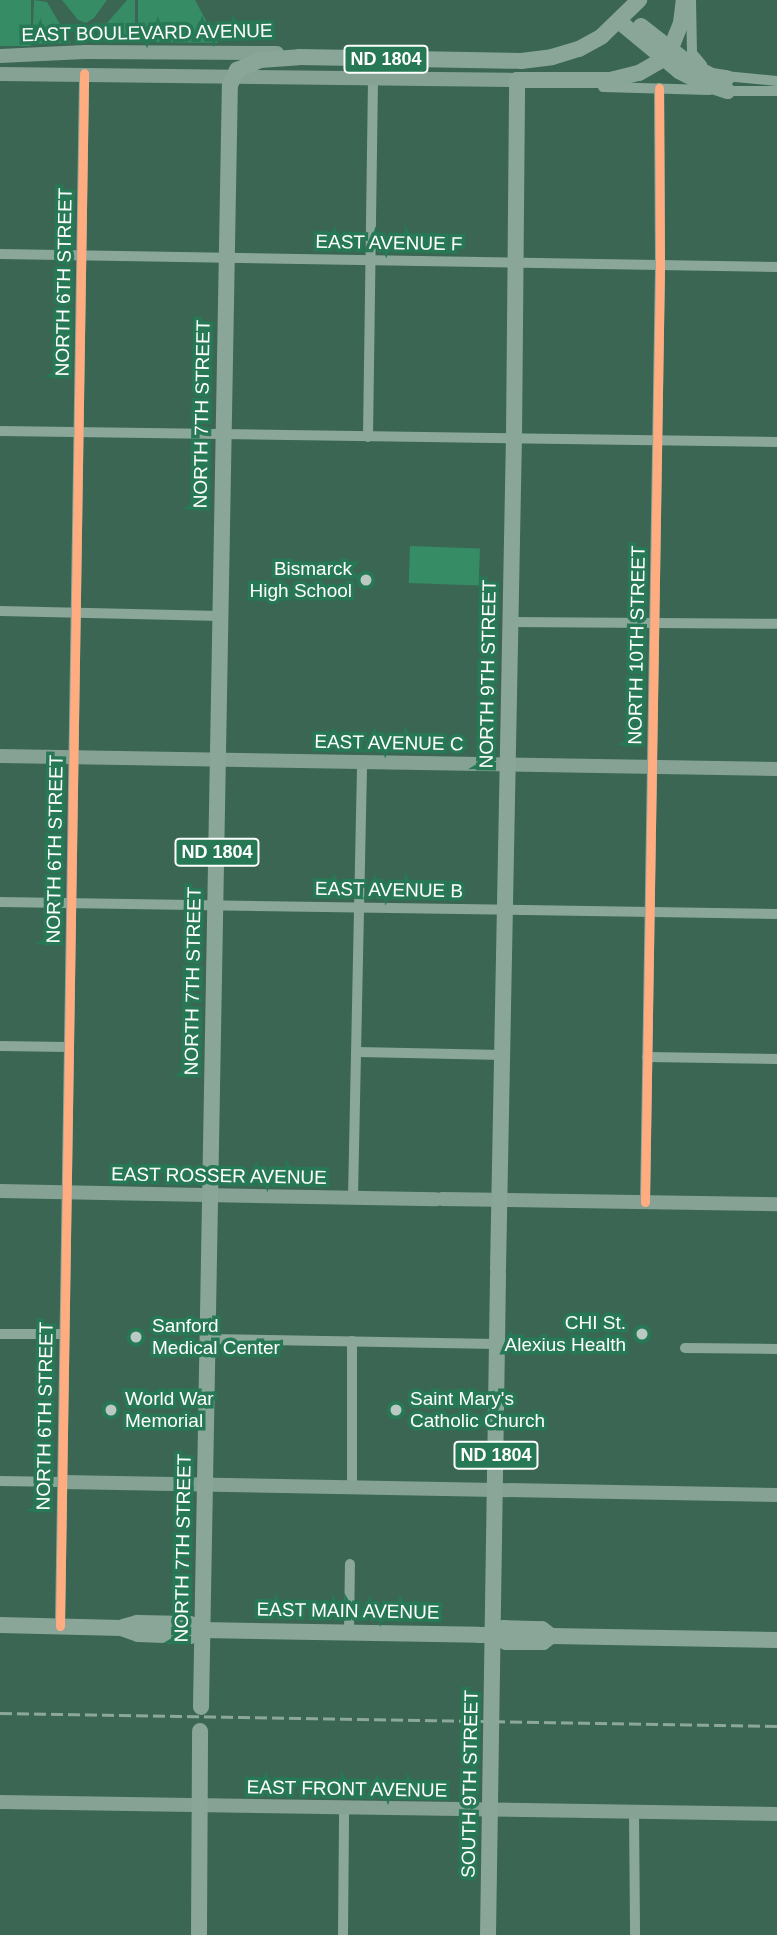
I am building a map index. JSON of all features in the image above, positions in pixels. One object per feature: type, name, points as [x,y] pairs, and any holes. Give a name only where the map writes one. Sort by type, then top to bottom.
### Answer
[{"type":"main road","name":"ND 1804","points":[[623,18],[639,0]]},
{"type":"main road","points":[[665,53],[681,23],[684,0]]},
{"type":"main road","points":[[623,18],[695,80],[728,84]]},
{"type":"main road","name":"EAST BOULEVARD AVENUE","points":[[299,58],[532,61],[560,55],[594,41],[623,18]]},
{"type":"main road","name":"EAST BOULEVARD AVENUE","points":[[517,80],[603,80],[632,76],[665,53]]},
{"type":"main road","name":"ND 1804","points":[[234,75],[254,61],[299,58]]},
{"type":"main road","points":[[474,61],[500,68],[517,80]]},
{"type":"main road","name":"NORTH 7TH STREET","points":[[201,1707],[222,434],[229,91],[234,75]]},
{"type":"main road","name":"NORTH 9TH STREET","points":[[494,1635],[514,439],[517,80]]},
{"type":"main road","name":"EAST MAIN AVENUE","points":[[0,1625],[121,1628],[135,1623],[190,1624],[202,1630],[494,1635],[506,1642],[543,1642],[551,1636],[777,1640]]},
{"type":"main road","name":"SOUTH 9TH STREET","points":[[488,1935],[494,1635]]},
{"type":"main road","points":[[199,1935],[200,1731]]},
{"type":"street","name":"EAST BOULEVARD AVENUE","points":[[691,0],[694,57],[728,84],[777,91]]},
{"type":"street","name":"EAST BOULEVARD AVENUE","points":[[0,56],[242,52],[283,53],[299,58]]},
{"type":"street","name":"NORTH 6TH STREET","points":[[61,1626],[84,73]]},
{"type":"street","name":"EAST BOULEVARD AVENUE","points":[[0,74],[517,80]]},
{"type":"street","points":[[368,437],[373,77]]},
{"type":"street","name":"EAST BOULEVARD AVENUE","points":[[543,80],[592,86],[659,88],[777,81]]},
{"type":"street","name":"NORTH 10TH STREET","points":[[645,1202],[660,267],[659,88]]},
{"type":"street","name":"EAST AVENUE F","points":[[0,254],[777,267]]},
{"type":"street","points":[[0,431],[777,442]]},
{"type":"street","points":[[0,611],[221,616]]},
{"type":"street","points":[[509,622],[777,624]]},
{"type":"street","name":"EAST AVENUE C","points":[[0,756],[777,769]]},
{"type":"street","points":[[353,1197],[362,762]]},
{"type":"street","name":"EAST AVENUE B","points":[[0,902],[777,914]]},
{"type":"street","points":[[0,1046],[68,1047]]},
{"type":"street","points":[[358,1052],[503,1055]]},
{"type":"street","points":[[647,1057],[777,1059]]},
{"type":"street","name":"EAST ROSSER AVENUE","points":[[0,1191],[777,1205]]},
{"type":"street","points":[[0,1334],[64,1334]]},
{"type":"street","points":[[208,1339],[498,1344]]},
{"type":"street","points":[[352,1341],[352,1486]]},
{"type":"street","points":[[685,1348],[777,1349]]},
{"type":"street","points":[[0,1482],[777,1495]]},
{"type":"street","points":[[349,1632],[350,1564]]},
{"type":"street","name":"EAST FRONT AVENUE","points":[[0,1802],[777,1814]]},
{"type":"street","points":[[343,1935],[344,1808]]},
{"type":"street","points":[[634,1812],[635,1935]]},
{"type":"green space","points":[[0,0],[31,0],[31,46],[0,46]]},
{"type":"green space","points":[[34,0],[47,2],[71,43],[32,44]]},
{"type":"green space","points":[[62,0],[107,0],[94,18],[86,23],[78,20]]},
{"type":"green space","points":[[127,0],[135,0],[135,42],[99,41],[107,23]]},
{"type":"green space","points":[[138,0],[195,0],[218,43],[138,42]]},
{"type":"green space","points":[[410,546],[480,548],[479,585],[409,583]]},
{"type":"railway","points":[[0,1713],[777,1726]]},
{"type":"cycle path","points":[[60,1626],[84,73]]},
{"type":"cycle path","points":[[645,1202],[660,267],[659,88]]},
{"type":"place","name":"Bismarck High School","points":[[366,580]]},
{"type":"place","name":"CHI St. Alexius Health","points":[[642,1334]]},
{"type":"place","name":"Sanford Medical Center","points":[[136,1337]]},
{"type":"place","name":"World War Memorial","points":[[111,1410]]},
{"type":"place","name":"Saint Mary's Catholic Church","points":[[396,1410]]}]
